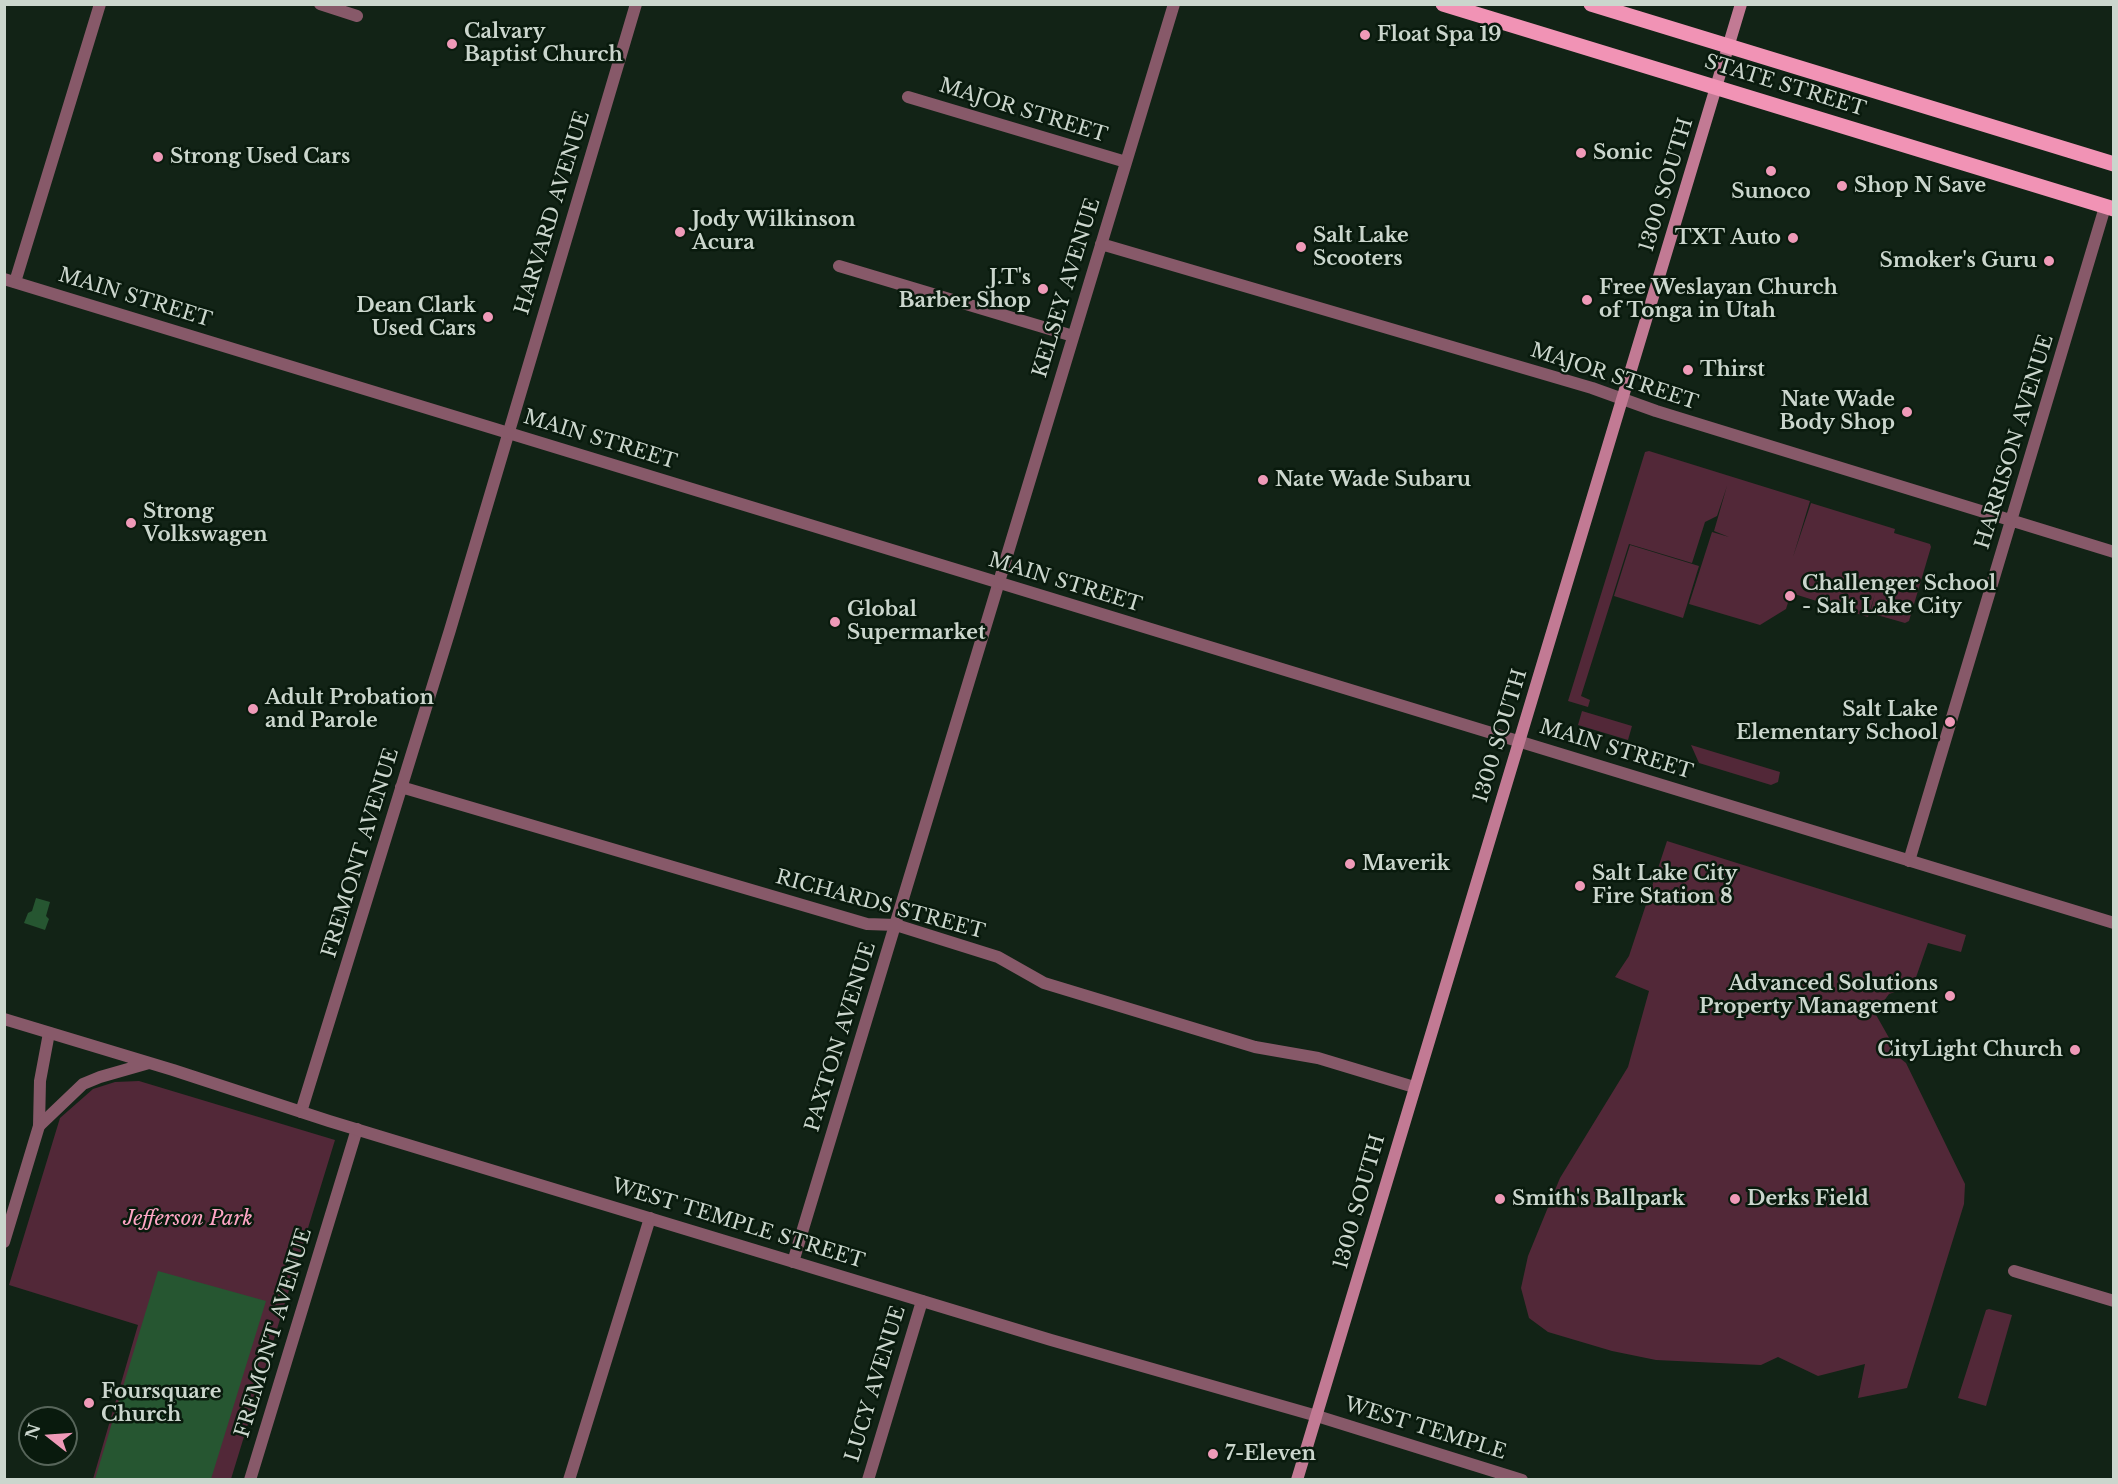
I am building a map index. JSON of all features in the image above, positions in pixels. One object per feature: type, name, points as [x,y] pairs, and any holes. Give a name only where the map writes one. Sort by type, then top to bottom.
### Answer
[{"type":"main road","name":"STATE STREET","points":[[1443,4],[2109,208]]},
{"type":"main road","name":"STATE STREET","points":[[1591,4],[2114,164]]},
{"type":"main road","name":"1300 SOUTH","points":[[1297,1479],[1741,4]]},
{"type":"street","points":[[10,280],[100,4]]},
{"type":"street","points":[[320,4],[357,16]]},
{"type":"street","name":"HARVARD AVENUE","points":[[507,432],[636,4]]},
{"type":"street","name":"KELSEY AVENUE","points":[[998,583],[1174,4]]},
{"type":"street","name":"MAJOR STREET","points":[[908,97],[1126,162]]},
{"type":"street","name":"HARRISON AVENUE","points":[[1909,861],[2011,520],[2109,208]]},
{"type":"street","name":"MAJOR STREET","points":[[1101,244],[1593,388],[1622,400],[2114,552]]},
{"type":"street","points":[[839,266],[1073,336]]},
{"type":"street","name":"MAIN STREET","points":[[10,280],[2114,923]]},
{"type":"street","name":"FREMONT AVENUE","points":[[301,1112],[494,484],[507,432]]},
{"type":"street","name":"PAXTON AVENUE","points":[[793,1262],[982,644],[998,583]]},
{"type":"street","name":"RICHARDS STREET","points":[[401,787],[867,924],[896,925],[998,957],[1044,983],[1255,1047],[1318,1058],[1414,1087]]},
{"type":"street","points":[[4,1019],[149,1063]]},
{"type":"street","points":[[4,1242],[39,1126],[40,1081],[49,1033]]},
{"type":"street","points":[[39,1126],[83,1084],[149,1063]]},
{"type":"street","name":"WEST TEMPLE STREET","points":[[149,1063],[357,1130],[1051,1340],[1317,1416]]},
{"type":"street","name":"FREMONT AVENUE","points":[[250,1479],[357,1130]]},
{"type":"street","points":[[569,1479],[650,1218]]},
{"type":"street","points":[[2014,1271],[2114,1301]]},
{"type":"street","name":"LUCY AVENUE","points":[[868,1479],[922,1300]]},
{"type":"street","name":"WEST TEMPLE","points":[[1317,1416],[1521,1479]]},
{"type":"green space","points":[[1649,451],[1810,501],[1793,557],[1811,503],[1895,529],[1894,533],[1930,544],[1909,621],[1905,623],[1870,613],[1875,594],[1868,617],[1791,593],[1786,609],[1760,625],[1689,604],[1712,532],[1729,537],[1714,531],[1727,486],[1717,516],[1705,522],[1692,563],[1629,544],[1581,696],[1590,700],[1588,707],[1568,701],[1645,452]]},
{"type":"green space","points":[[1630,545],[1699,566],[1683,618],[1614,596]]},
{"type":"green space","points":[[1582,711],[1632,726],[1628,740],[1578,725]]},
{"type":"green space","points":[[1691,745],[1780,772],[1778,782],[1771,785],[1699,763]]},
{"type":"green space","name":"Derks Field","points":[[1667,841],[1966,935],[1961,952],[1928,943],[1913,986],[1889,994],[1875,1013],[1901,1059],[1906,1063],[1965,1184],[1964,1204],[1907,1388],[1858,1398],[1865,1364],[1818,1376],[1778,1357],[1761,1365],[1656,1360],[1612,1351],[1548,1332],[1529,1318],[1521,1288],[1528,1256],[1560,1178],[1628,1067],[1649,991],[1615,977],[1629,956]]},
{"type":"green space","name":"Jefferson Park","points":[[139,1081],[335,1140],[231,1479],[93,1479],[138,1325],[9,1285],[60,1118],[93,1089],[115,1082]]},
{"type":"green space","points":[[1986,1310],[2012,1315],[1986,1406],[1958,1398]]},
{"type":"shaded area","points":[[36,898],[50,902],[46,916],[49,919],[45,930],[24,923],[28,913],[32,911]]},
{"type":"shaded area","points":[[158,1271],[266,1301],[211,1479],[95,1479]]},
{"type":"place","name":"Float Spa 19","points":[[1365,35]]},
{"type":"place","name":"Calvary Baptist Church","points":[[452,44]]},
{"type":"place","name":"Sonic","points":[[1581,153]]},
{"type":"place","name":"Strong Used Cars","points":[[158,157]]},
{"type":"place","name":"Sunoco","points":[[1771,171]]},
{"type":"place","name":"Shop N Save","points":[[1842,186]]},
{"type":"place","name":"Jody Wilkinson Acura","points":[[680,232]]},
{"type":"place","name":"TXT Auto","points":[[1793,238]]},
{"type":"place","name":"Salt Lake Scooters","points":[[1301,247]]},
{"type":"place","name":"Smoker's Guru","points":[[2049,261]]},
{"type":"place","name":"J.T's Barber Shop","points":[[1043,289]]},
{"type":"place","name":"Free Weslayan Church of Tonga in Utah","points":[[1587,300]]},
{"type":"place","name":"Dean Clark Used Cars","points":[[488,317]]},
{"type":"place","name":"Thirst","points":[[1688,370]]},
{"type":"place","name":"Nate Wade Body Shop","points":[[1907,412]]},
{"type":"place","name":"Nate Wade Subaru","points":[[1263,480]]},
{"type":"place","name":"Strong Volkswagen","points":[[131,523]]},
{"type":"place","name":"Challenger School - Salt Lake City","points":[[1790,596]]},
{"type":"place","name":"Global Supermarket","points":[[835,622]]},
{"type":"place","name":"Adult Probation and Parole","points":[[253,709]]},
{"type":"place","name":"Salt Lake Elementary School","points":[[1950,722]]},
{"type":"place","name":"Maverik","points":[[1350,864]]},
{"type":"place","name":"Salt Lake City Fire Station 8","points":[[1580,886]]},
{"type":"place","name":"Advanced Solutions Property Management","points":[[1950,996]]},
{"type":"place","name":"CityLight Church","points":[[2075,1050]]},
{"type":"place","name":"Smith's Ballpark","points":[[1500,1199]]},
{"type":"place","name":"Derks Field","points":[[1735,1199]]},
{"type":"place","name":"Foursquare Church","points":[[89,1403]]},
{"type":"place","name":"7-Eleven","points":[[1213,1454]]}]
